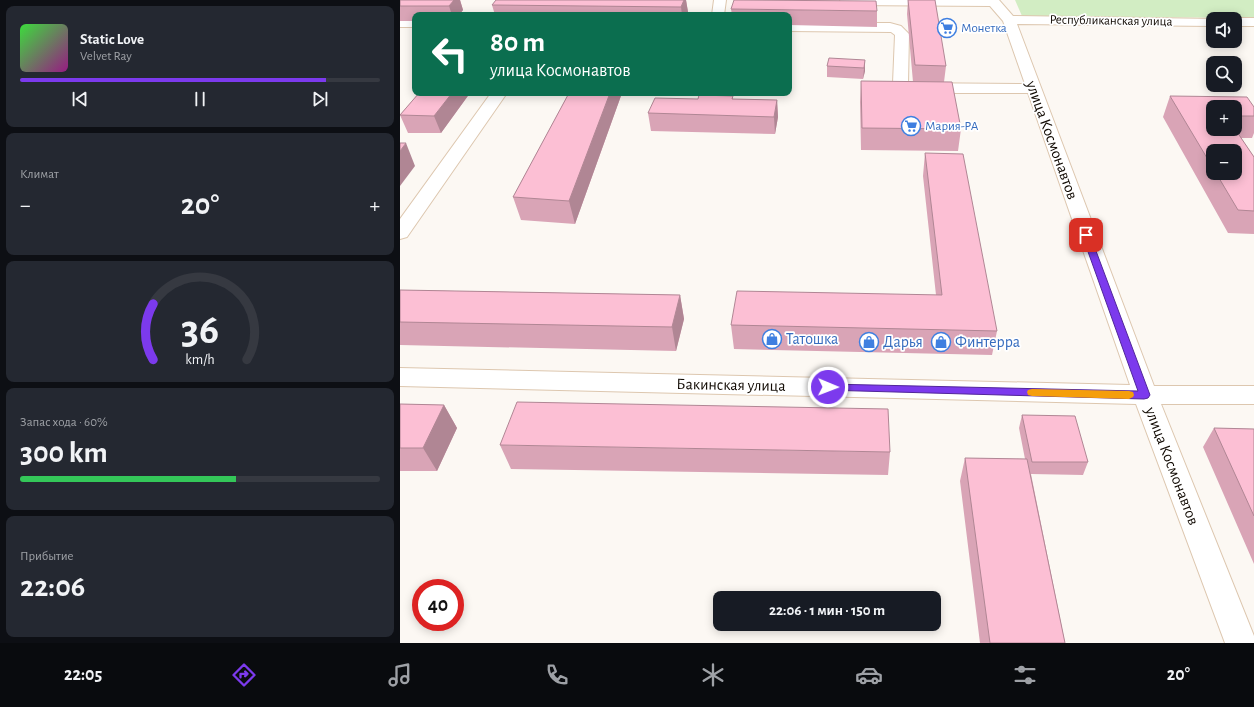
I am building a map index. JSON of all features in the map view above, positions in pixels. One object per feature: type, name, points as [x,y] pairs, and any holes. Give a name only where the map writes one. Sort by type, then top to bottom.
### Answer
[{"type":"street","points":[[718,12],[720,0]]},
{"type":"street","points":[[836,1],[992,1]]},
{"type":"street","name":"улица Космонавтов","points":[[992,1],[1009,20],[1144,395],[1241,643]]},
{"type":"street","name":"Республиканская улица","points":[[1009,20],[1206,22]]},
{"type":"street","points":[[1242,22],[1254,22]]},
{"type":"street","points":[[400,23],[412,23]]},
{"type":"street","points":[[792,27],[890,27],[896,29],[902,34],[900,83],[904,86],[912,88],[1034,89]]},
{"type":"street","points":[[400,233],[497,96]]},
{"type":"street","name":"Бакинская улица","points":[[400,377],[1144,395],[1254,395]]},
{"type":"green space","points":[[1015,0],[1254,0],[1254,18],[1242,18],[1242,12],[1206,12],[1206,18],[1022,16]]},
{"type":"building","points":[[400,0],[454,0],[449,6],[400,6]]},
{"type":"building","points":[[496,0],[684,0],[681,7],[492,5]]},
{"type":"building","points":[[734,0],[876,1],[877,11],[731,9]]},
{"type":"building","points":[[908,0],[935,0],[946,66],[915,65]]},
{"type":"building","points":[[829,58],[865,60],[864,68],[827,66]]},
{"type":"building","points":[[861,81],[952,82],[961,129],[862,128]]},
{"type":"building","points":[[416,96],[450,96],[434,116],[400,115]]},
{"type":"building","points":[[567,96],[609,96],[569,201],[513,197]]},
{"type":"building","points":[[699,96],[733,96],[732,99],[777,100],[774,117],[648,113],[655,98],[698,99]]},
{"type":"building","points":[[1170,96],[1247,97],[1254,107],[1254,116],[1242,116],[1242,100],[1206,100],[1206,136],[1240,136],[1254,157],[1254,211],[1238,210],[1220,180],[1242,180],[1242,144],[1206,144],[1206,156]]},
{"type":"building","points":[[400,143],[406,143],[400,151]]},
{"type":"building","points":[[925,153],[963,154],[997,331],[731,325],[737,291],[942,295]]},
{"type":"building","points":[[400,290],[680,295],[672,327],[400,322]]},
{"type":"building","points":[[517,402],[888,409],[890,452],[500,445]]},
{"type":"building","points":[[400,404],[444,405],[423,448],[400,448]]},
{"type":"building","points":[[1022,415],[1075,416],[1088,462],[1032,462]]},
{"type":"building","points":[[1214,428],[1254,429],[1254,516]]},
{"type":"building","points":[[965,458],[1027,459],[1065,643],[990,643]]},
{"type":"slow traffic","points":[[1032,392],[1129,395]]},
{"type":"place","name":"Монетка","points":[[947,28]]},
{"type":"place","name":"Мария-РА","points":[[911,126]]},
{"type":"place","name":"Татошка","points":[[772,339]]},
{"type":"place","name":"Дарья","points":[[869,342]]},
{"type":"place","name":"Финтерра","points":[[941,342]]},
{"type":"route","points":[[828,387],[1144,395],[1086,235]]}]
